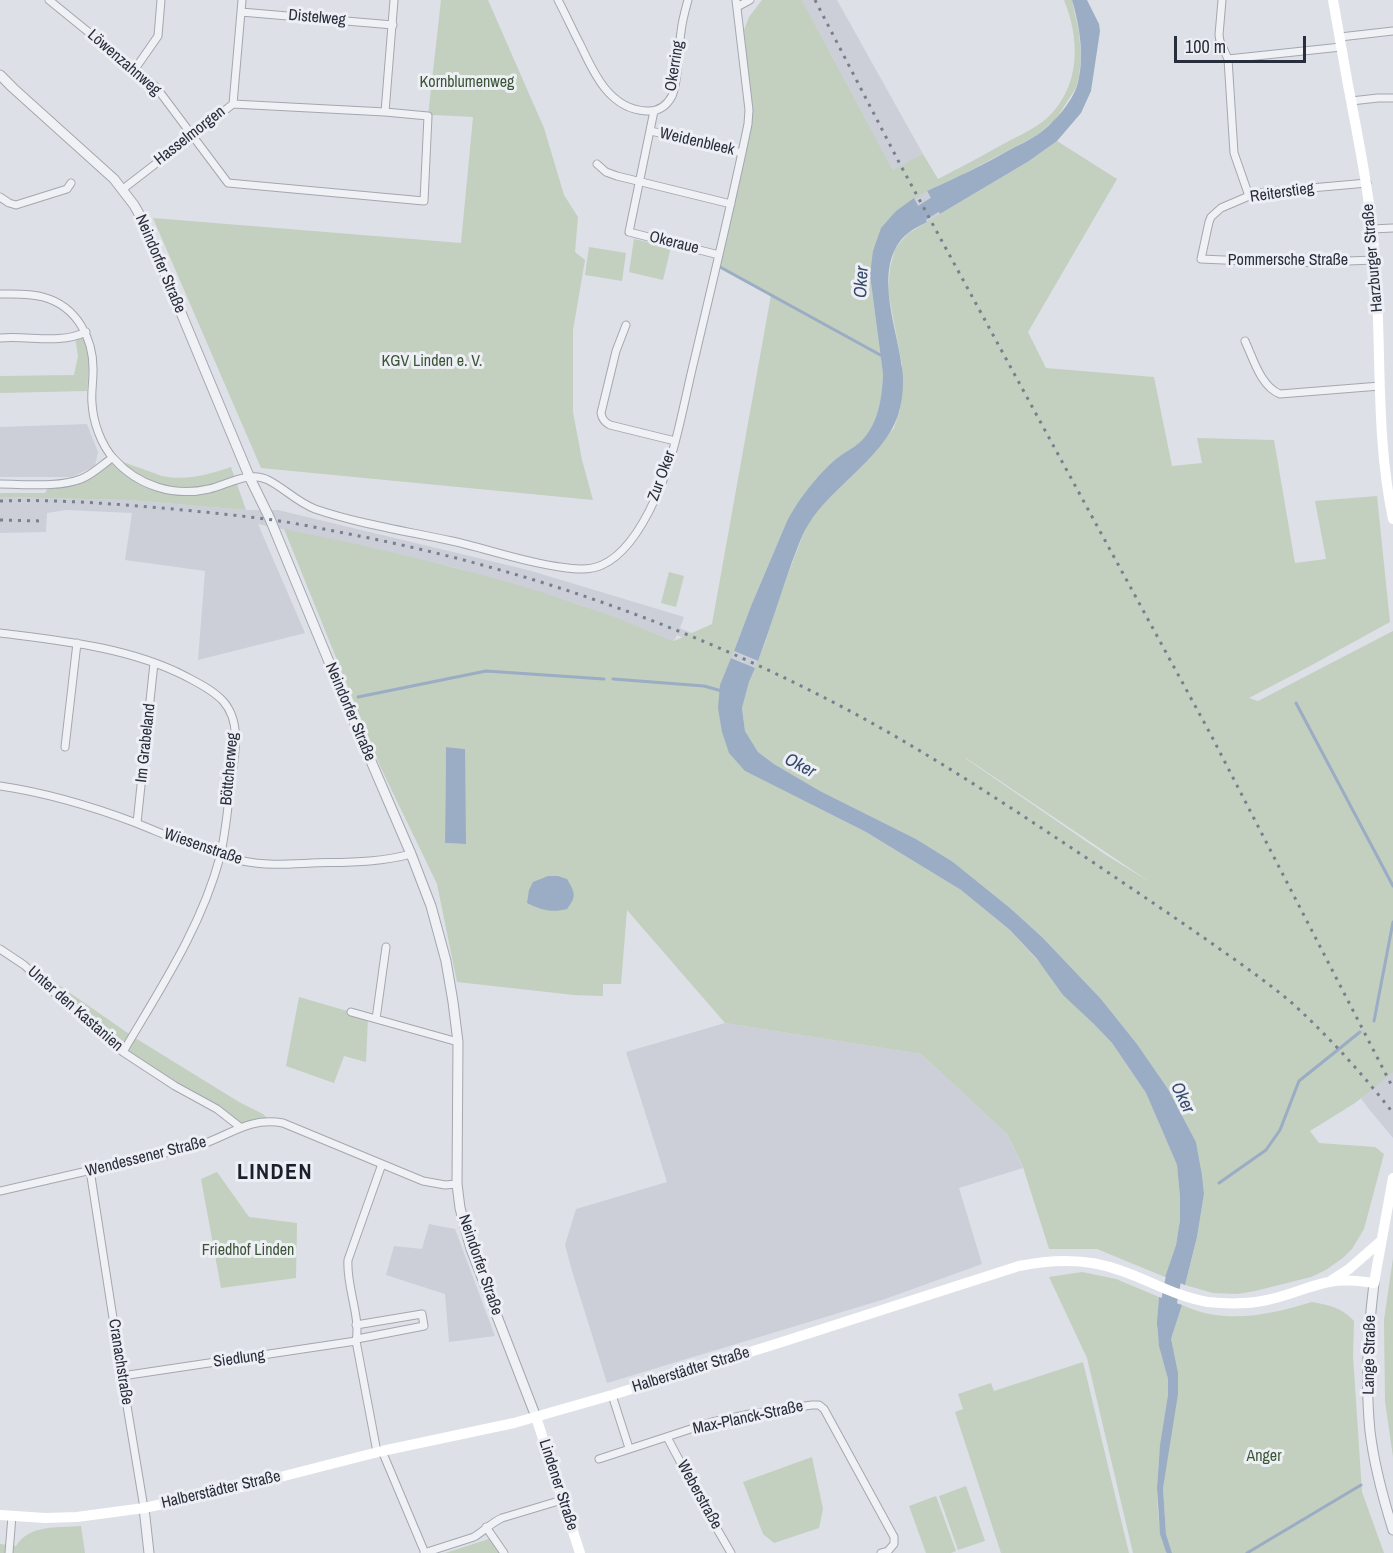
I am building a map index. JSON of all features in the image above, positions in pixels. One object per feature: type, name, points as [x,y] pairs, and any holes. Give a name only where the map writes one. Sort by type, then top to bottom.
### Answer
[{"type":"main road","name":"Harzburger Straße","points":[[1333,0],[1366,183],[1372,229],[1378,299],[1380,387],[1386,478],[1393,519]]},
{"type":"main road","name":"Lange Straße","points":[[1374,1283],[1393,1178]]},
{"type":"main road","points":[[1328,1282],[1348,1269],[1381,1241]]},
{"type":"main road","name":"Halberstädter Straße","points":[[0,1515],[77,1517],[144,1508],[245,1486],[379,1452],[514,1423],[612,1395],[1041,1261],[1056,1260],[1102,1265],[1121,1270],[1186,1297],[1209,1302],[1242,1304],[1267,1300],[1328,1282],[1350,1280],[1374,1283]]},
{"type":"main road","name":"Lindener Straße","points":[[536,1417],[580,1553]]},
{"type":"street","points":[[135,69],[158,36],[161,0]]},
{"type":"street","name":"Hasselmorgen","points":[[123,189],[233,104],[242,0]]},
{"type":"street","points":[[385,112],[394,0]]},
{"type":"street","name":"Okerring","points":[[558,0],[601,84],[625,105],[643,111],[654,111],[666,105],[673,93],[681,31],[688,0]]},
{"type":"street","name":"Zur Oker","points":[[249,476],[267,479],[300,502],[329,513],[548,566],[590,569],[601,566],[612,559],[633,537],[647,516],[668,469],[675,441],[748,124],[749,110],[736,3],[750,0]]},
{"type":"street","points":[[1222,0],[1219,35],[1228,59],[1234,153],[1249,196]]},
{"type":"street","name":"Löwenzahnweg","points":[[52,1],[156,87],[192,135]]},
{"type":"street","name":"Distelweg","points":[[241,12],[393,25]]},
{"type":"street","points":[[1228,59],[1340,42],[1393,31]]},
{"type":"street","name":"Neindorfer Straße","points":[[0,75],[105,170],[123,189],[138,212],[411,854],[431,906],[446,961],[453,1002],[458,1042],[460,1208],[471,1249],[536,1417]]},
{"type":"street","points":[[1351,101],[1393,98]]},
{"type":"street","points":[[192,135],[228,183],[424,201],[428,116],[233,104]]},
{"type":"street","points":[[640,182],[654,111]]},
{"type":"street","name":"Weidenbleek","points":[[651,132],[742,153]]},
{"type":"street","points":[[597,164],[606,172],[617,176],[731,204]]},
{"type":"street","name":"Okeraue","points":[[640,182],[628,232],[719,255]]},
{"type":"street","points":[[0,197],[16,205],[67,189],[71,183]]},
{"type":"street","name":"Reiterstieg","points":[[1202,260],[1211,217],[1221,208],[1249,196],[1266,192],[1366,183]]},
{"type":"street","points":[[1372,229],[1393,228]]},
{"type":"street","name":"Pommersche Straße","points":[[1202,260],[1293,263],[1375,260]]},
{"type":"street","points":[[0,294],[46,297],[76,317],[86,332],[91,348],[93,359],[92,405],[96,426],[112,458],[140,480],[151,486],[180,492],[208,489],[249,476]]},
{"type":"street","points":[[626,325],[616,351],[601,413],[602,418],[610,424],[675,441]]},
{"type":"street","points":[[0,338],[62,339],[86,332]]},
{"type":"street","points":[[1245,341],[1266,384],[1280,394],[1380,387]]},
{"type":"street","points":[[0,484],[67,483],[80,480],[112,458]]},
{"type":"street","name":"Böttcherweg","points":[[0,633],[77,643],[154,663],[184,675],[211,691],[224,702],[234,722],[236,742],[220,855],[197,919],[173,969],[123,1052]]},
{"type":"street","points":[[65,747],[77,643]]},
{"type":"street","name":"Im Grabeland","points":[[137,823],[154,663]]},
{"type":"street","name":"Wiesenstraße","points":[[0,786],[61,797],[245,862],[268,865],[374,861],[411,854]]},
{"type":"street","points":[[376,1019],[386,946]]},
{"type":"street","name":"Unter den Kastanien","points":[[0,949],[24,965],[102,1036],[123,1052],[175,1086],[217,1109],[240,1127]]},
{"type":"street","points":[[351,1012],[458,1042]]},
{"type":"street","name":"Wendessener Straße","points":[[0,1191],[200,1145],[240,1127],[270,1120],[283,1123],[432,1183],[458,1184]]},
{"type":"street","points":[[381,1164],[348,1260],[347,1270],[356,1325],[356,1340],[379,1452],[425,1553],[474,1537],[502,1518],[562,1500]]},
{"type":"street","name":"Cranachstraße","points":[[90,1170],[144,1508],[149,1553]]},
{"type":"street","name":"Lange Straße","points":[[1374,1283],[1367,1361],[1370,1431],[1377,1471],[1393,1530]]},
{"type":"street","name":"Siedlung","points":[[122,1376],[356,1340],[424,1326],[422,1314],[356,1325]]},
{"type":"street","points":[[612,1395],[629,1448]]},
{"type":"street","name":"Max-Planck-Straße","points":[[599,1459],[712,1422],[750,1414],[819,1406],[824,1409],[894,1537],[894,1544],[888,1551],[881,1553]]},
{"type":"street","name":"Weberstraße","points":[[667,1437],[731,1553]]},
{"type":"street","points":[[9,1553],[12,1516]]},
{"type":"street","points":[[486,1527],[504,1553]]},
{"type":"shaded area","points":[[802,0],[837,0],[923,154],[910,162],[1004,325],[1393,1053],[1393,1138],[1314,1035],[742,662],[677,635],[674,641],[581,605],[457,568],[258,524],[305,633],[198,660],[205,571],[125,560],[132,513],[66,510],[47,513],[46,532],[0,533],[0,497],[129,500],[246,510],[278,510],[528,570],[684,617],[680,628],[757,661],[900,714],[1170,899],[942,249],[897,169],[893,170]]},
{"type":"shaded area","points":[[87,424],[98,452],[95,466],[72,477],[0,477],[0,427]]},
{"type":"shaded area","points":[[725,1023],[921,1054],[1007,1134],[1023,1168],[959,1188],[982,1264],[885,1299],[607,1383],[565,1245],[576,1209],[667,1182],[626,1052]]},
{"type":"shaded area","points":[[429,1224],[455,1229],[495,1336],[449,1342],[445,1294],[386,1275],[394,1246],[422,1249]]},
{"type":"green space","name":"KGV Linden e. V.","points":[[441,0],[488,0],[544,128],[564,195],[578,217],[575,252],[585,260],[573,330],[573,412],[582,460],[593,500],[261,468],[153,218],[461,243],[473,117],[428,116]]},
{"type":"green space","points":[[762,0],[802,0],[893,170],[923,154],[938,179],[1031,129],[1053,112],[1062,100],[1069,86],[1075,58],[1073,29],[1064,0],[1072,0],[1079,33],[1081,57],[1079,76],[1076,88],[1056,119],[1037,135],[927,191],[896,211],[870,275],[883,374],[878,412],[871,429],[859,443],[822,472],[787,521],[721,685],[745,771],[866,832],[961,890],[1010,930],[1112,1043],[1146,1093],[1177,1165],[1180,1220],[1176,1245],[1165,1277],[1097,1249],[1049,1249],[1023,1167],[1007,1134],[921,1054],[725,1023],[627,910],[621,984],[603,984],[603,996],[457,982],[437,884],[380,766],[284,529],[396,553],[507,582],[592,609],[674,641],[712,624],[771,295],[720,267],[752,124],[744,30],[749,17]],"holes":[[[446,747],[465,749],[465,844],[445,843]]]},
{"type":"green space","points":[[1057,141],[1117,179],[1028,332],[1046,368],[1154,377],[1172,466],[1202,463],[1197,438],[1274,440],[1295,563],[1326,559],[1315,501],[1377,496],[1390,622],[1249,698],[1258,701],[1393,631],[1393,1072],[1355,1103],[1310,1131],[1319,1143],[1375,1147],[1384,1154],[1364,1229],[1352,1249],[1326,1270],[1311,1277],[1255,1291],[1237,1294],[1213,1293],[1185,1285],[1197,1237],[1204,1194],[1196,1142],[1168,1089],[1137,1044],[1101,999],[1042,937],[953,862],[916,839],[820,791],[774,764],[758,752],[745,731],[742,708],[749,682],[806,527],[816,511],[882,443],[894,428],[900,410],[902,365],[888,291],[890,268],[895,249],[907,234],[1029,161]],"holes":[[[966,758],[1150,882],[1106,855]]]},
{"type":"green space","points":[[634,239],[671,247],[663,280],[629,272]]},
{"type":"green space","points":[[589,247],[626,253],[622,281],[585,275]]},
{"type":"green space","points":[[86,332],[89,367],[87,391],[0,393],[0,376],[74,375],[78,356],[75,337]]},
{"type":"green space","points":[[112,458],[162,476],[180,478],[231,467],[246,510],[129,500],[0,497],[0,493],[45,493],[50,484],[80,480]]},
{"type":"green space","points":[[669,572],[684,576],[676,607],[661,603]]},
{"type":"green space","points":[[24,965],[37,970],[132,1036],[239,1102],[263,1114],[270,1121],[240,1127],[123,1052]]},
{"type":"green space","points":[[299,997],[368,1017],[366,1062],[344,1056],[334,1083],[286,1066]]},
{"type":"green space","name":"Friedhof Linden","points":[[217,1172],[249,1217],[297,1223],[296,1278],[221,1288],[201,1179]]},
{"type":"green space","points":[[1393,1258],[1393,1457],[1385,1401],[1384,1320]]},
{"type":"green space","points":[[1082,1272],[1116,1279],[1159,1297],[1158,1335],[1168,1379],[1168,1400],[1160,1447],[1157,1494],[1160,1526],[1167,1553],[1133,1553],[1087,1358],[1049,1277]]},
{"type":"green space","name":"Anger","points":[[1312,1302],[1335,1308],[1354,1321],[1353,1356],[1362,1492],[1384,1553],[1172,1553],[1166,1534],[1163,1488],[1171,1339],[1182,1305],[1214,1315],[1247,1316],[1280,1311]]},
{"type":"green space","points":[[1083,1362],[1129,1553],[1001,1553],[955,1412],[963,1409],[958,1394],[991,1383],[994,1391]]},
{"type":"green space","points":[[812,1457],[823,1509],[819,1528],[774,1543],[763,1534],[743,1482]]},
{"type":"green space","points":[[966,1486],[985,1541],[958,1550],[939,1496]]},
{"type":"green space","points":[[936,1496],[956,1551],[951,1553],[926,1553],[909,1506]]},
{"type":"green space","points":[[81,1526],[85,1553],[0,1553],[0,1544],[16,1546],[29,1534],[45,1528]]},
{"type":"green space","points":[[489,1539],[494,1542],[501,1553],[445,1553]]},
{"type":"water","points":[[1072,0],[1087,0],[1100,31],[1091,91],[1081,113],[1057,141],[1029,161],[940,214],[927,191],[1037,135],[1049,126],[1066,107],[1077,86],[1081,65],[1079,32]]},
{"type":"water","points":[[914,198],[927,222],[908,233],[897,246],[890,262],[888,279],[889,298],[903,373],[900,408],[885,440],[818,511],[806,529],[792,562],[758,661],[734,651],[787,521],[822,472],[856,445],[871,429],[878,412],[883,374],[870,275],[873,251],[881,228],[896,211]]},
{"type":"water","points":[[731,658],[755,668],[742,708],[745,731],[758,752],[820,791],[916,839],[953,862],[1042,937],[1101,999],[1137,1044],[1168,1089],[1196,1142],[1204,1194],[1197,1237],[1185,1285],[1165,1277],[1176,1245],[1180,1220],[1177,1165],[1146,1093],[1112,1043],[1063,995],[1037,959],[1010,930],[961,890],[866,832],[745,771],[729,753],[722,732],[718,708],[720,685]]},
{"type":"water","points":[[446,747],[465,749],[466,844],[445,843]]},
{"type":"water","points":[[548,876],[567,879],[574,894],[567,909],[547,910],[527,903],[533,882]]},
{"type":"water","points":[[1159,1297],[1182,1305],[1171,1339],[1178,1373],[1178,1394],[1163,1488],[1166,1534],[1172,1553],[1166,1552],[1160,1534],[1157,1488],[1160,1445],[1168,1395],[1168,1379],[1159,1346],[1157,1323]]},
{"type":"waterway","name":"Oker","points":[[904,226],[952,194]]},
{"type":"waterway","points":[[720,267],[884,357]]},
{"type":"waterway","points":[[358,697],[486,671],[604,679]]},
{"type":"waterway","points":[[613,679],[704,686],[722,691]]},
{"type":"waterway","points":[[1296,703],[1393,886]]},
{"type":"waterway","points":[[1374,1021],[1393,922]]},
{"type":"waterway","points":[[1219,1183],[1266,1150],[1280,1130],[1299,1081],[1360,1032]]},
{"type":"waterway","name":"Oker","points":[[1165,1323],[1173,1281],[1182,1262]]},
{"type":"waterway","points":[[1247,1553],[1361,1485]]},
{"type":"railway","points":[[815,0],[901,166],[1211,735],[1393,1088]]},
{"type":"railway","points":[[0,501],[86,502],[243,516],[420,549],[480,564],[598,601],[656,622],[770,671],[861,717],[930,757],[999,800],[1183,923],[1292,1003],[1345,1056],[1393,1113]]},
{"type":"railway","points":[[0,520],[43,521]]},
{"type":"district","name":"LINDEN","points":[[275,1173]]},
{"type":"park label","name":"Kornblumenweg","points":[[467,83]]}]
